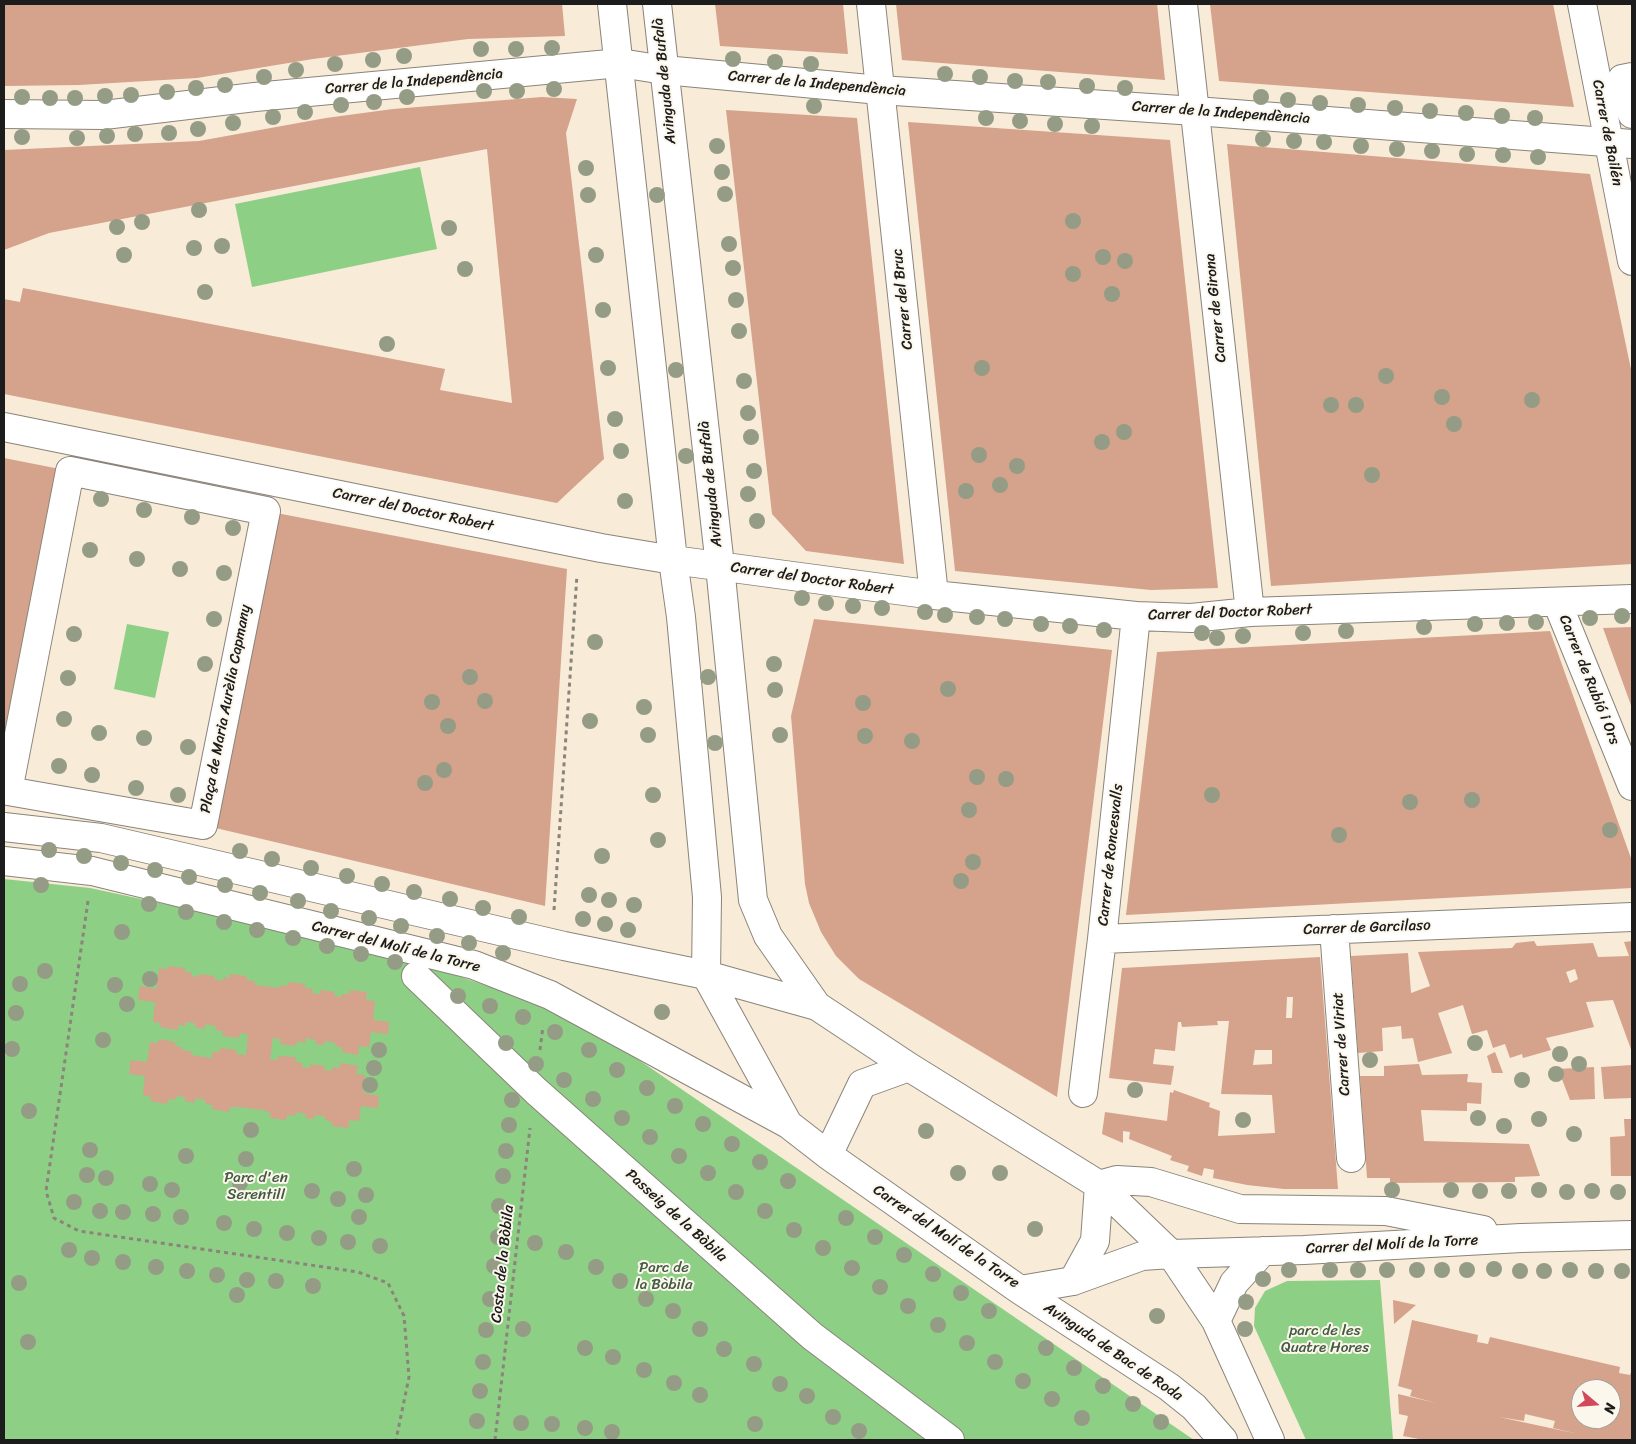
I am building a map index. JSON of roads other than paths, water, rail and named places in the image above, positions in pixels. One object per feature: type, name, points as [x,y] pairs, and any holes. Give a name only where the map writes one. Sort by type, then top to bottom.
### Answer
[{"type":"street","points":[[612,4],[620,63],[673,560],[681,617],[707,897],[706,975]]},
{"type":"street","name":"Avinguda de Bufalà","points":[[656,4],[720,566],[753,900],[768,936],[817,1006]]},
{"type":"street","name":"Carrer del Bruc","points":[[872,4],[934,595]]},
{"type":"street","name":"Carrer de Girona","points":[[1183,4],[1250,612]]},
{"type":"street","name":"Carrer de Bailén","points":[[1582,4],[1620,143],[1632,262]]},
{"type":"street","name":"Carrer de la Independència","points":[[4,114],[104,115],[255,97],[620,63],[664,70],[880,90],[1195,111],[1620,143]]},
{"type":"street","points":[[1632,77],[1622,79],[1632,114]]},
{"type":"street","name":"Carrer del Doctor Robert","points":[[4,426],[601,548],[673,560],[934,595],[1136,616],[1191,618],[1250,612],[1632,600]]},
{"type":"street","name":"Plaça de Maria Aurèlia Capmany","points":[[70,471],[266,511],[203,825],[8,791],[70,471]]},
{"type":"street","name":"Carrer de Rubió i Ors","points":[[1557,602],[1632,786]]},
{"type":"street","name":"Carrer de Roncesvalls","points":[[1083,1093],[1102,939],[1136,616]]},
{"type":"street","points":[[4,827],[101,838],[564,946],[706,975],[817,1006],[909,1067],[1099,1185],[1171,1254],[1216,1321],[1270,1440]]},
{"type":"street","name":"Carrer del Molí de la Torre","points":[[4,861],[92,871],[474,965],[550,996],[788,1124],[828,1155],[1020,1290],[1073,1281],[1142,1256],[1521,1238],[1632,1235]]},
{"type":"street","name":"Carrer de Garcilaso","points":[[1102,939],[1632,917]]},
{"type":"street","name":"Carrer de Viriat","points":[[1334,929],[1351,1158]]},
{"type":"street","name":"Carrer del Molí de la Torre","points":[[706,975],[788,1124]]},
{"type":"street","name":"Passeig de la Bòbila","points":[[416,976],[536,1091],[812,1336],[950,1440]]},
{"type":"street","points":[[828,1155],[862,1084],[909,1067]]},
{"type":"street","name":"Carrer del Molí de la Torre","points":[[1099,1185],[1117,1180],[1151,1182],[1240,1209],[1386,1211],[1521,1238]]},
{"type":"street","points":[[1073,1281],[1096,1241],[1099,1185]]},
{"type":"street","points":[[1216,1321],[1234,1283],[1263,1251]]},
{"type":"street","name":"Avinguda de Bac de Roda","points":[[1020,1290],[1169,1387],[1194,1407],[1223,1440]]},
{"type":"park label","name":"Parc d'en Serentill","points":[[256,1186]]},
{"type":"park label","name":"Parc de la Bòbila","points":[[664,1276]]},
{"type":"park label","name":"parc de les Quatre Hores","points":[[1325,1340]]}]
